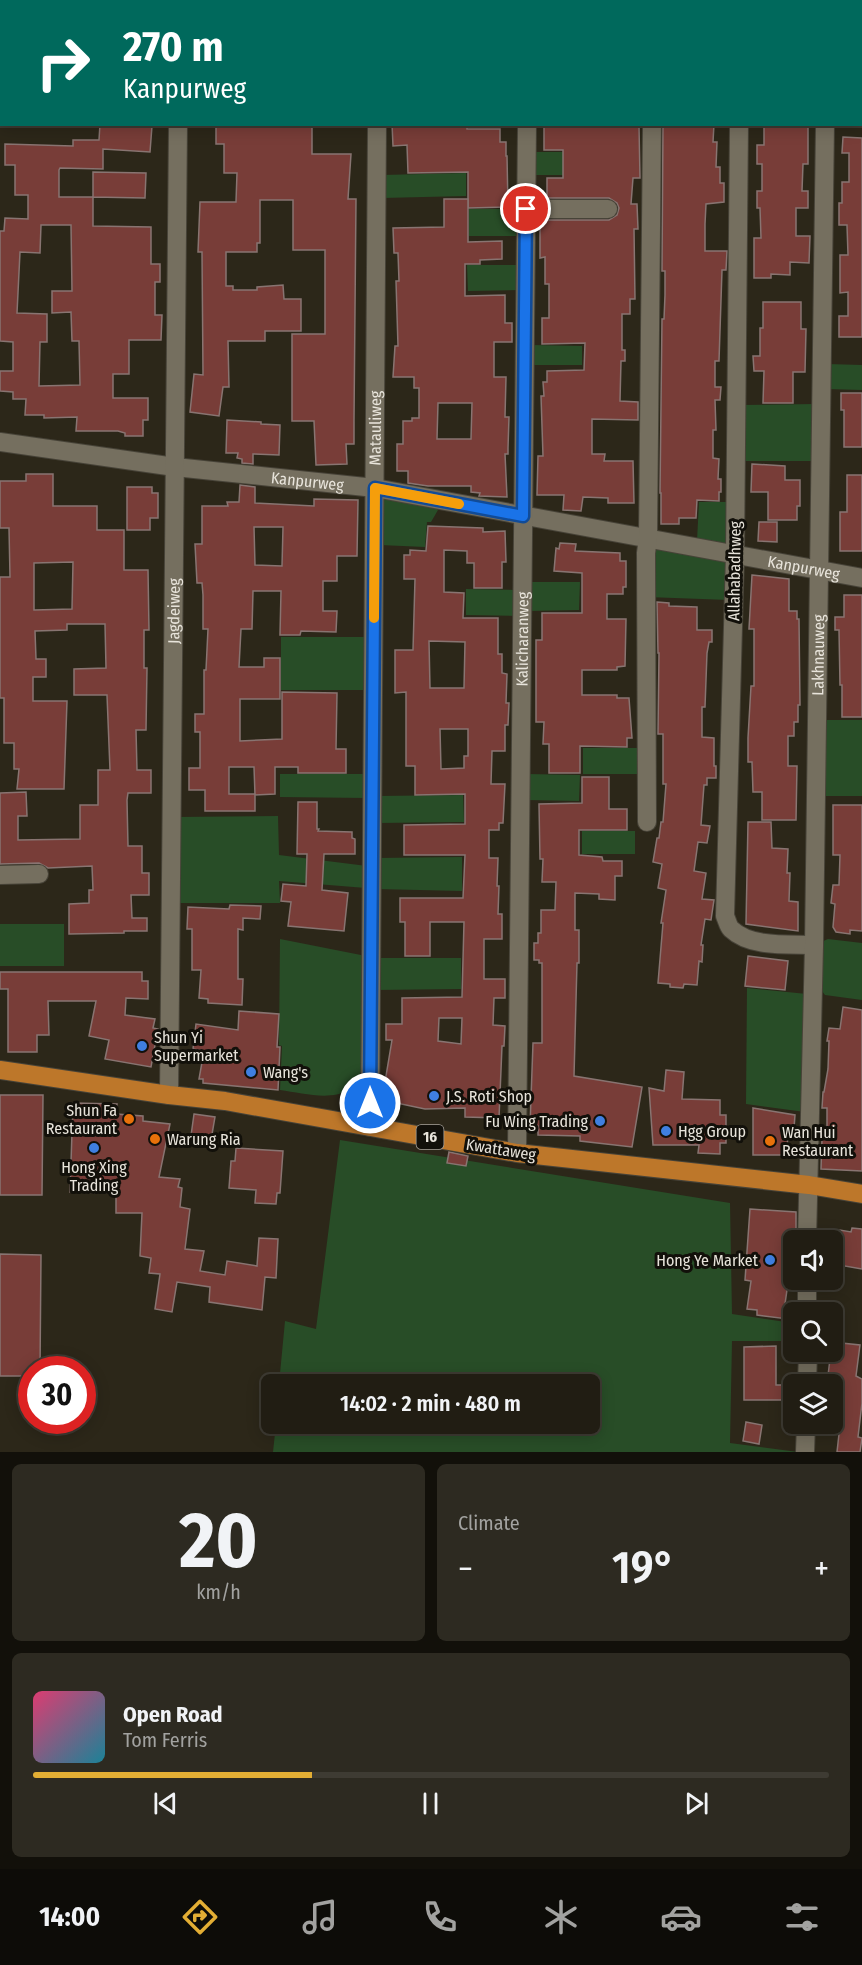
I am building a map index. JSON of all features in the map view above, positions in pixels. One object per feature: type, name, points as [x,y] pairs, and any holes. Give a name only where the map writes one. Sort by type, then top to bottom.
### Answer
[{"type":"main road","name":"Kwattaweg","points":[[0,1070],[225,1101],[517,1153],[809,1185],[862,1194]]},
{"type":"street","name":"Jagdeiweg","points":[[169,1095],[178,126]]},
{"type":"street","name":"Matauliweg","points":[[370,1127],[377,126]]},
{"type":"street","name":"Kalicharanweg","points":[[517,1153],[527,126]]},
{"type":"street","points":[[647,822],[646,553],[652,126]]},
{"type":"street","name":"Allahabadhweg","points":[[739,126],[735,554],[725,916],[729,928],[746,939],[772,944],[814,945]]},
{"type":"street","name":"Lakhnauweg","points":[[807,1230],[814,945],[825,126]]},
{"type":"street","points":[[526,209],[608,209]]},
{"type":"street","name":"Kanpurweg","points":[[0,442],[175,467],[375,488],[862,578]]},
{"type":"street","points":[[0,875],[39,874]]},
{"type":"street","points":[[805,1452],[806,1434]]},
{"type":"green space","points":[[533,152],[583,152],[583,175],[533,175]]},
{"type":"green space","points":[[466,173],[466,196],[382,198],[382,175]]},
{"type":"green space","points":[[469,209],[522,209],[522,236],[469,236]]},
{"type":"green space","points":[[467,265],[521,265],[521,290],[468,291]]},
{"type":"green space","points":[[531,345],[582,346],[582,365],[530,365]]},
{"type":"green space","points":[[827,364],[862,365],[862,390],[827,389]]},
{"type":"green space","points":[[816,404],[815,461],[741,461],[741,405]]},
{"type":"green space","points":[[386,498],[431,505],[438,510],[431,522],[427,522],[425,547],[380,545],[381,502]]},
{"type":"green space","points":[[699,502],[731,502],[730,539],[725,546],[697,541]]},
{"type":"green space","points":[[652,545],[729,559],[729,600],[647,597]]},
{"type":"green space","points":[[529,582],[580,582],[579,610],[529,611]]},
{"type":"green space","points":[[466,589],[518,590],[518,616],[466,615]]},
{"type":"green space","points":[[281,637],[367,637],[367,690],[281,690]]},
{"type":"green space","points":[[825,720],[862,720],[862,796],[824,796]]},
{"type":"green space","points":[[583,748],[637,748],[637,774],[583,774]]},
{"type":"green space","points":[[280,774],[367,774],[367,798],[280,797]]},
{"type":"green space","points":[[526,774],[580,775],[579,801],[526,800]]},
{"type":"green space","points":[[463,795],[464,822],[377,823],[377,796]]},
{"type":"green space","points":[[278,816],[279,855],[367,866],[366,888],[279,881],[280,903],[176,903],[176,817]]},
{"type":"green space","points":[[582,831],[635,831],[635,854],[582,854]]},
{"type":"green space","points":[[462,857],[462,891],[376,889],[376,858]]},
{"type":"green space","points":[[0,924],[64,924],[64,966],[0,966]]},
{"type":"green space","points":[[280,939],[366,956],[362,1068],[357,1081],[350,1089],[340,1094],[329,1096],[280,1090],[282,1046],[279,1045]]},
{"type":"green space","points":[[828,939],[862,943],[862,1000],[825,995],[822,991],[821,942]]},
{"type":"green space","points":[[375,958],[461,958],[461,989],[375,990]]},
{"type":"green space","points":[[747,988],[807,994],[805,1112],[746,1104]]},
{"type":"green space","points":[[340,1140],[730,1203],[732,1314],[783,1322],[783,1341],[732,1341],[730,1443],[798,1452],[273,1452],[275,1434],[600,1434],[600,1374],[280,1374],[285,1321],[316,1329]]},
{"type":"building","points":[[100,126],[152,126],[150,152],[103,149],[103,169],[60,168],[59,197],[93,197],[93,226],[151,227],[151,264],[160,264],[160,282],[155,282],[155,315],[162,315],[161,340],[129,340],[129,374],[113,374],[113,398],[148,398],[148,420],[143,420],[143,436],[125,436],[125,433],[118,431],[76,431],[77,417],[44,418],[44,415],[25,415],[26,399],[13,399],[13,392],[0,391],[0,371],[13,371],[13,342],[0,341],[0,231],[4,231],[5,218],[28,219],[28,195],[15,195],[15,165],[5,165],[5,144],[73,146],[73,140],[99,140]],"holes":[[[41,225],[71,225],[72,291],[52,291],[52,313],[71,312],[72,341],[79,341],[80,385],[39,386],[40,342],[47,342],[47,314],[17,313],[20,252],[40,253]]]},
{"type":"building","points":[[216,126],[312,126],[312,154],[351,154],[348,199],[356,199],[354,444],[346,444],[347,464],[316,465],[314,421],[292,421],[292,334],[325,334],[325,250],[293,250],[293,200],[260,200],[260,243],[257,243],[257,252],[226,252],[226,286],[233,286],[233,290],[257,290],[257,287],[283,285],[284,299],[301,299],[301,331],[265,331],[265,341],[228,341],[229,387],[223,387],[219,416],[190,412],[194,374],[203,375],[202,252],[198,252],[200,202],[236,202],[237,173],[224,173],[224,144],[216,144]]},
{"type":"building","points":[[392,126],[467,126],[467,129],[500,129],[500,142],[506,142],[508,207],[468,208],[468,172],[408,173],[407,145],[393,146]]},
{"type":"building","points":[[639,126],[640,178],[633,178],[631,204],[637,204],[638,229],[634,229],[635,299],[630,299],[630,314],[622,314],[622,350],[625,350],[625,361],[621,361],[620,401],[638,402],[638,420],[592,419],[592,454],[605,454],[604,461],[633,461],[634,503],[608,503],[608,498],[583,497],[581,511],[563,510],[564,495],[537,495],[538,456],[543,456],[541,396],[544,396],[543,382],[547,382],[547,371],[584,370],[585,343],[542,344],[542,318],[549,318],[549,284],[545,284],[545,257],[540,258],[540,220],[609,220],[617,215],[619,208],[617,203],[609,198],[547,198],[547,178],[563,178],[563,150],[544,150],[544,127]]},
{"type":"building","points":[[663,126],[714,126],[713,142],[717,142],[716,167],[720,167],[720,183],[724,183],[724,202],[706,204],[705,251],[727,251],[726,270],[722,270],[719,361],[715,361],[715,387],[721,387],[720,400],[715,400],[716,430],[713,430],[713,458],[719,459],[718,479],[721,479],[721,492],[719,492],[719,501],[697,500],[696,518],[679,518],[679,524],[661,524],[662,319],[664,319],[665,295],[665,271],[662,271]]},
{"type":"building","points":[[764,126],[808,126],[808,164],[803,164],[802,191],[808,191],[808,208],[796,208],[796,236],[810,236],[809,263],[790,262],[790,275],[771,274],[771,278],[754,278],[754,238],[761,238],[757,191],[762,191],[762,164],[757,164],[757,145],[764,145]]},
{"type":"building","points":[[843,137],[862,138],[862,337],[839,337],[839,316],[848,316],[848,292],[840,293],[840,255],[848,255],[847,225],[839,225],[842,182],[849,182],[849,153],[842,153]]},
{"type":"building","points":[[93,172],[146,173],[145,198],[93,197]]},
{"type":"building","points":[[444,199],[468,199],[468,242],[502,241],[502,259],[480,260],[480,264],[465,264],[465,296],[505,295],[505,323],[512,323],[512,342],[494,342],[494,377],[506,377],[505,417],[509,417],[508,454],[505,454],[507,497],[479,496],[480,493],[471,492],[471,486],[428,486],[408,483],[408,471],[397,471],[397,444],[403,444],[403,421],[419,418],[419,388],[414,388],[414,377],[393,377],[395,346],[398,346],[396,281],[399,281],[398,253],[394,253],[393,228],[444,227]],"holes":[[[438,403],[472,403],[471,439],[437,439]]]},
{"type":"building","points":[[763,302],[801,302],[801,329],[806,329],[805,372],[793,372],[793,403],[763,403],[764,371],[754,371],[753,356],[760,356]]},
{"type":"building","points":[[841,393],[862,393],[862,447],[844,447],[844,410],[841,410]]},
{"type":"building","points":[[227,420],[280,425],[279,455],[253,454],[253,464],[242,463],[242,459],[237,458],[238,453],[226,453]]},
{"type":"building","points":[[752,464],[785,466],[785,480],[800,480],[800,506],[797,506],[797,520],[768,520],[768,492],[751,492]]},
{"type":"building","points":[[26,474],[53,474],[53,506],[97,506],[97,530],[124,530],[124,570],[148,570],[149,630],[144,630],[144,668],[147,668],[146,730],[136,730],[137,770],[151,770],[151,793],[128,793],[127,800],[128,846],[142,846],[142,873],[149,873],[149,895],[131,895],[132,918],[147,918],[147,931],[69,934],[69,904],[89,903],[89,890],[93,890],[92,866],[48,868],[39,863],[0,864],[0,793],[26,792],[27,816],[18,816],[18,840],[80,839],[80,805],[98,805],[98,770],[110,770],[107,695],[74,695],[74,669],[106,668],[105,624],[67,624],[67,630],[35,631],[36,659],[46,659],[46,677],[33,677],[33,701],[67,701],[64,789],[17,789],[19,769],[14,769],[14,743],[4,743],[4,698],[0,698],[0,577],[10,577],[9,528],[0,528],[0,481],[26,481]],"holes":[[[73,562],[72,609],[34,610],[34,563]]]},
{"type":"building","points":[[847,475],[862,475],[862,551],[840,551],[840,512],[847,512]]},
{"type":"building","points":[[240,485],[255,487],[255,503],[314,506],[314,499],[358,500],[357,556],[337,556],[337,581],[323,581],[323,611],[337,611],[336,632],[301,631],[300,635],[280,635],[281,591],[253,591],[252,629],[241,629],[239,667],[264,667],[264,658],[280,658],[280,699],[240,699],[240,741],[282,739],[282,692],[337,693],[336,749],[346,749],[346,773],[298,773],[298,767],[275,767],[275,794],[255,795],[255,811],[205,811],[205,790],[189,790],[189,768],[200,768],[200,732],[195,732],[195,714],[204,714],[204,670],[206,670],[208,629],[203,629],[202,583],[197,583],[195,544],[202,544],[202,506],[228,506],[227,502],[239,502]],"holes":[[[254,527],[283,527],[282,566],[255,565]],[[229,767],[254,767],[255,794],[229,794]]]},
{"type":"building","points":[[127,487],[152,487],[152,493],[158,493],[158,518],[150,518],[150,530],[127,530]]},
{"type":"building","points":[[759,522],[777,522],[777,542],[758,541]]},
{"type":"building","points":[[428,526],[483,528],[483,532],[505,531],[506,562],[502,562],[502,588],[474,588],[474,563],[467,563],[467,551],[444,550],[444,592],[464,593],[463,618],[498,618],[498,654],[502,654],[502,673],[507,674],[506,703],[509,703],[508,725],[505,725],[505,751],[492,751],[491,784],[505,784],[503,823],[499,823],[499,830],[489,830],[489,858],[498,858],[498,914],[502,914],[502,939],[484,939],[484,979],[505,979],[505,998],[494,998],[493,1025],[505,1026],[499,1118],[465,1117],[465,1108],[425,1109],[382,1100],[392,1040],[386,1040],[386,1024],[402,1024],[402,998],[462,997],[464,922],[430,922],[430,956],[405,956],[405,922],[400,922],[400,898],[463,898],[465,855],[404,855],[404,825],[465,824],[465,794],[415,795],[415,766],[406,766],[406,692],[395,693],[395,650],[413,650],[415,579],[404,579],[404,555],[410,555],[410,550],[426,551]],"holes":[[[429,641],[465,642],[464,688],[430,688]],[[440,729],[468,729],[468,756],[464,756],[464,768],[441,769]],[[439,1018],[462,1018],[461,1044],[438,1041]]]},
{"type":"building","points":[[560,543],[576,544],[575,551],[620,553],[620,561],[626,561],[626,587],[623,587],[623,594],[607,594],[607,619],[626,619],[625,666],[617,667],[617,670],[582,670],[582,695],[617,695],[617,698],[629,698],[632,738],[627,738],[627,747],[580,746],[580,773],[549,773],[549,744],[543,744],[544,722],[536,722],[536,640],[542,640],[542,613],[582,613],[582,573],[554,571],[556,548],[559,549]]},
{"type":"building","points":[[752,575],[789,579],[789,611],[797,611],[797,619],[799,619],[800,705],[798,705],[798,722],[794,722],[794,736],[788,736],[788,766],[797,766],[796,820],[762,820],[762,792],[753,792],[752,762],[748,762],[751,686],[754,686],[754,629],[749,629]]},
{"type":"building","points":[[844,595],[862,595],[862,717],[842,717],[839,630],[835,630],[835,617],[844,617]]},
{"type":"building","points":[[657,602],[669,603],[669,606],[697,607],[697,630],[712,630],[712,642],[709,642],[707,653],[702,737],[714,738],[716,778],[707,778],[707,785],[704,785],[701,825],[710,826],[707,843],[698,842],[694,871],[706,873],[702,899],[714,900],[711,920],[705,919],[701,945],[703,945],[702,962],[699,961],[697,985],[684,984],[683,988],[658,983],[663,923],[661,923],[666,890],[658,888],[662,864],[653,862],[661,822],[663,822],[666,784],[663,784],[663,734],[658,734]]},
{"type":"building","points":[[582,777],[609,777],[609,809],[627,809],[627,830],[579,830],[579,855],[602,857],[603,861],[622,861],[622,876],[615,876],[615,900],[599,899],[599,894],[575,893],[575,930],[579,930],[579,963],[577,963],[574,1076],[642,1087],[632,1147],[580,1141],[580,1136],[538,1135],[538,1126],[530,1126],[533,1043],[542,1043],[542,963],[534,960],[534,943],[538,943],[538,933],[541,933],[541,910],[555,910],[556,882],[542,882],[543,859],[540,859],[539,804],[582,803]]},
{"type":"building","points":[[298,802],[317,802],[318,831],[352,832],[352,838],[355,839],[355,854],[324,854],[322,890],[348,893],[344,931],[288,926],[291,902],[281,901],[283,884],[306,886],[307,854],[297,854]]},
{"type":"building","points":[[833,805],[862,805],[862,931],[850,930],[850,934],[836,932],[833,927],[835,904],[831,903],[833,885],[839,885],[840,855],[833,855]]},
{"type":"building","points":[[748,822],[771,822],[772,848],[788,849],[789,901],[798,902],[798,931],[746,924]]},
{"type":"building","points":[[230,905],[261,906],[260,919],[243,918],[243,930],[238,929],[238,979],[243,979],[242,1005],[208,1003],[208,999],[199,998],[201,970],[192,970],[192,929],[187,929],[188,907],[229,909]]},
{"type":"building","points":[[748,956],[788,961],[785,990],[745,986]]},
{"type":"building","points":[[0,972],[142,972],[142,981],[148,981],[148,999],[126,998],[125,1015],[155,1019],[153,1028],[158,1029],[151,1067],[105,1059],[109,1040],[89,1036],[96,1001],[48,1001],[49,1035],[37,1035],[37,1052],[8,1052],[8,989],[0,989]]},
{"type":"building","points":[[843,1007],[862,1010],[862,1171],[821,1169],[822,1139],[827,1139],[827,1108],[822,1108],[828,1069],[829,1041],[827,1041],[829,1028],[840,1029]]},
{"type":"building","points":[[239,1011],[279,1014],[278,1090],[203,1083],[203,1079],[199,1079],[204,1051],[193,1049],[196,1024],[238,1030]]},
{"type":"building","points":[[666,1070],[684,1072],[682,1099],[720,1100],[720,1115],[726,1115],[726,1143],[720,1143],[720,1154],[698,1153],[699,1145],[653,1145],[649,1088],[664,1091]]},
{"type":"building","points":[[0,1095],[43,1095],[42,1195],[0,1195]]},
{"type":"building","points":[[73,1103],[117,1104],[116,1114],[143,1116],[143,1121],[170,1124],[159,1177],[180,1179],[178,1187],[182,1188],[180,1207],[190,1209],[185,1249],[204,1251],[200,1271],[225,1275],[227,1261],[257,1266],[259,1238],[278,1239],[276,1278],[265,1277],[262,1310],[209,1302],[210,1287],[177,1282],[172,1312],[155,1309],[160,1274],[149,1273],[151,1258],[140,1256],[142,1213],[116,1213],[116,1193],[70,1192]]},
{"type":"building","name":"Wan Hui Restaurant","points":[[753,1108],[795,1115],[794,1128],[788,1128],[787,1155],[753,1155]]},
{"type":"building","points":[[194,1114],[215,1117],[210,1146],[190,1143]]},
{"type":"building","points":[[236,1148],[283,1151],[280,1193],[277,1193],[276,1204],[255,1203],[256,1190],[229,1188],[231,1161],[235,1161]]},
{"type":"building","points":[[449,1152],[468,1156],[466,1166],[447,1163]]},
{"type":"building","name":"Hong Ye Market","points":[[750,1209],[796,1212],[796,1230],[783,1230],[783,1290],[787,1290],[785,1302],[783,1302],[783,1318],[757,1315],[757,1310],[747,1309],[751,1281],[745,1280]]},
{"type":"building","points":[[852,1228],[862,1229],[862,1269],[843,1266],[843,1231],[851,1232]]},
{"type":"building","points":[[0,1254],[41,1255],[40,1356],[18,1356],[18,1376],[0,1376]]},
{"type":"building","points":[[843,1343],[860,1345],[856,1376],[862,1379],[858,1437],[862,1438],[860,1452],[837,1452],[839,1434],[843,1434],[843,1374],[828,1374],[830,1362],[843,1362]]},
{"type":"building","points":[[776,1346],[776,1385],[783,1385],[783,1400],[744,1400],[744,1347]]},
{"type":"building","points":[[746,1422],[762,1425],[759,1444],[743,1441]]},
{"type":"slow traffic","points":[[374,618],[375,488],[459,504]]},
{"type":"place","name":"Shun Yi Supermarket","points":[[142,1046]]},
{"type":"place","name":"Wang's","points":[[251,1072]]},
{"type":"place","name":"J.S. Roti Shop","points":[[434,1096]]},
{"type":"place","name":"Shun Fa Restaurant","points":[[129,1119]]},
{"type":"place","name":"Fu Wing Trading","points":[[600,1121]]},
{"type":"place","name":"Hgg Group","points":[[666,1131]]},
{"type":"place","name":"Warung Ria","points":[[155,1139]]},
{"type":"place","name":"Wan Hui Restaurant","points":[[770,1141]]},
{"type":"place","name":"Hong Xing Trading","points":[[94,1148]]},
{"type":"place","name":"Hong Ye Market","points":[[770,1260]]},
{"type":"route","points":[[370,1103],[375,488],[523,516],[526,209]]}]
